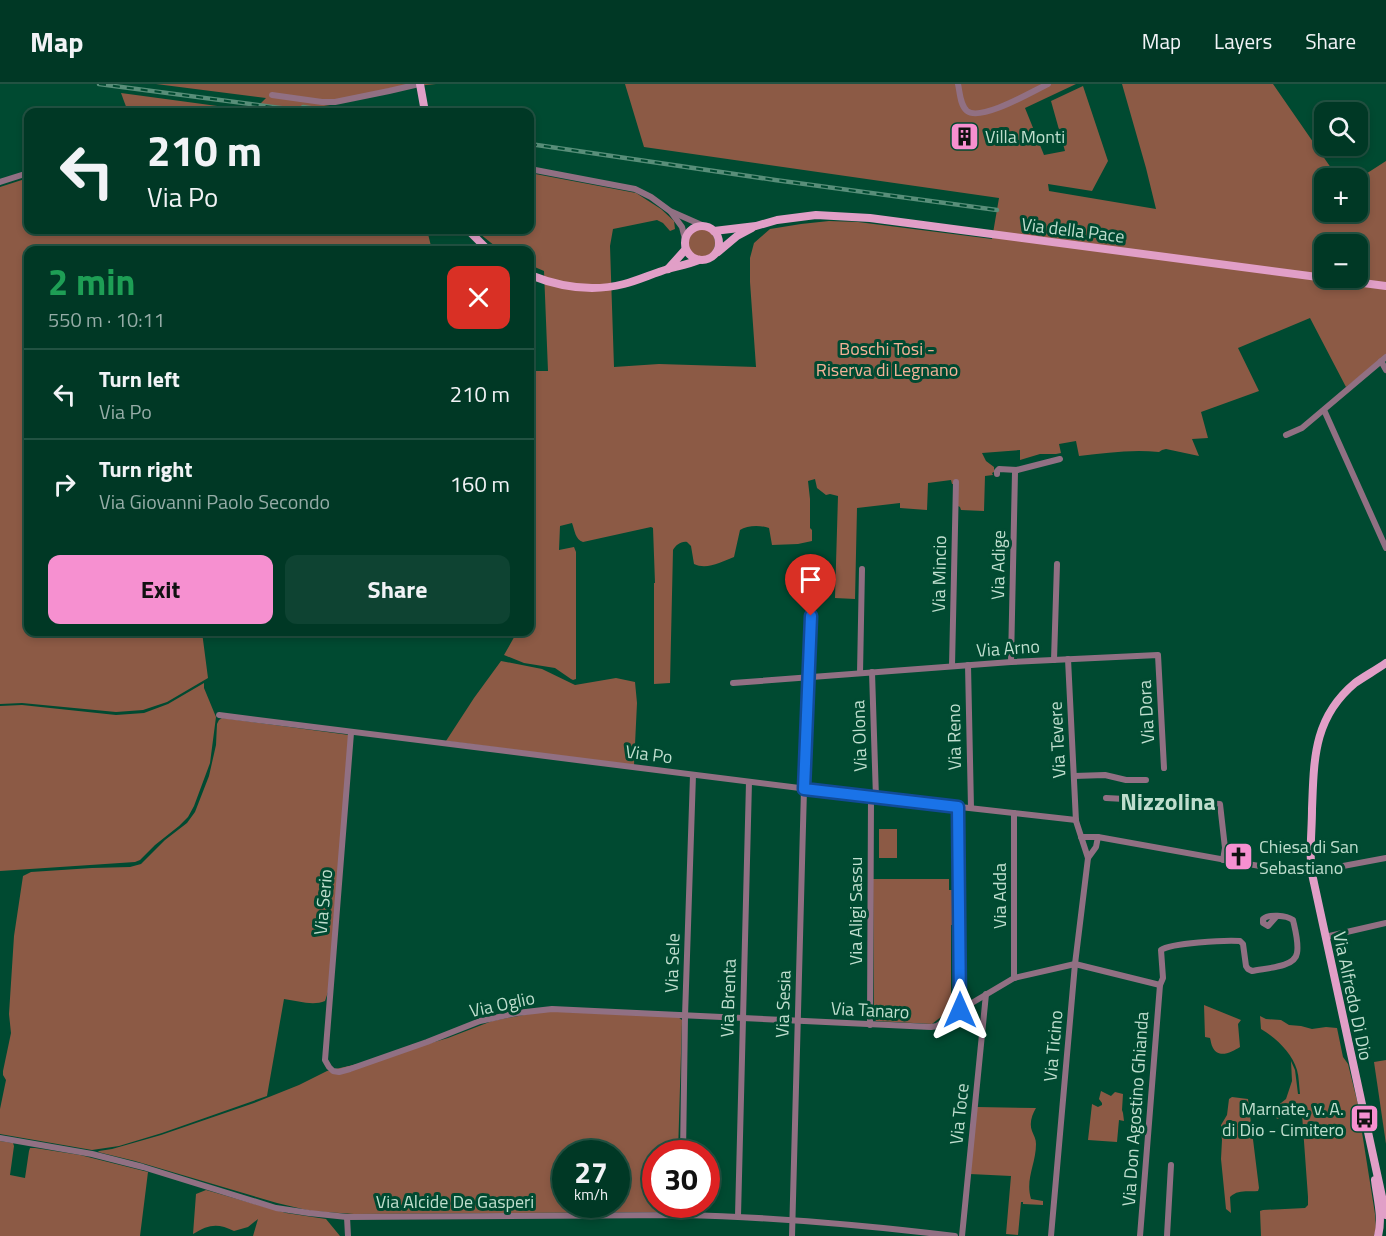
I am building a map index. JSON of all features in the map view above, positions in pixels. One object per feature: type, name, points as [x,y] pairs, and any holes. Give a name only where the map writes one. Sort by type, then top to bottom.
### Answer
[{"type":"main road","points":[[419,85],[424,108]]},
{"type":"main road","name":"Via della Pace","points":[[714,231],[816,215],[870,218],[1386,286]]},
{"type":"main road","points":[[534,277],[569,286],[595,288],[624,284],[668,269],[708,259],[716,254],[719,239],[714,231],[704,226],[690,230],[685,239],[686,250],[691,257],[699,260]]},
{"type":"main road","name":"Via della Pace","points":[[716,254],[737,236],[756,226]]},
{"type":"main road","points":[[472,234],[485,246]]},
{"type":"main road","points":[[668,269],[686,250]]},
{"type":"main road","name":"Via Alfredo Di Dio","points":[[1386,663],[1356,682],[1341,697],[1329,714],[1321,733],[1315,760],[1311,859],[1311,872],[1386,1215]]},
{"type":"main road","name":"Via Alfredo Di Dio","points":[[1367,1125],[1380,1218],[1378,1236]]},
{"type":"street","points":[[958,84],[963,106],[969,113],[975,114],[990,111],[1048,84]]},
{"type":"street","points":[[272,95],[335,102],[419,85]]},
{"type":"street","points":[[534,170],[635,189],[670,211],[704,226]]},
{"type":"street","points":[[0,182],[24,174]]},
{"type":"street","points":[[670,211],[682,227],[685,239]]},
{"type":"street","points":[[1286,435],[1302,428],[1383,359],[1386,370]]},
{"type":"street","points":[[1324,410],[1386,548]]},
{"type":"street","points":[[997,474],[999,469],[1017,470],[1060,459]]},
{"type":"street","name":"Via Adige","points":[[1011,662],[1015,472],[1017,470]]},
{"type":"street","name":"Via Mincio","points":[[952,666],[956,482]]},
{"type":"street","points":[[1054,660],[1057,564]]},
{"type":"street","points":[[860,673],[862,569]]},
{"type":"street","name":"Via Sesia","points":[[792,1236],[804,789],[812,596]]},
{"type":"street","name":"Via Arno","points":[[733,683],[1011,662],[1158,655]]},
{"type":"street","name":"Via Dora","points":[[1158,655],[1164,768]]},
{"type":"street","name":"Via Tevere","points":[[1068,659],[1076,820],[1088,858]]},
{"type":"street","name":"Via Reno","points":[[968,665],[971,808]]},
{"type":"street","name":"Via Olona","points":[[872,672],[873,798]]},
{"type":"street","name":"Via Po","points":[[219,715],[873,798],[1076,820]]},
{"type":"street","name":"Via Serio","points":[[333,1071],[325,1060],[351,733]]},
{"type":"street","name":"Via Sele","points":[[683,1140],[693,774]]},
{"type":"street","points":[[1074,776],[1105,775],[1126,780],[1146,780]]},
{"type":"street","name":"Via Brenta","points":[[738,1216],[749,782]]},
{"type":"street","name":"Via Aligi Sassu","points":[[870,1024],[873,798]]},
{"type":"street","points":[[1107,798],[1220,804],[1225,848],[1222,860]]},
{"type":"street","points":[[958,807],[960,1010]]},
{"type":"street","name":"Via Adda","points":[[1014,813],[1014,978]]},
{"type":"street","points":[[1081,837],[1098,837],[1298,873],[1386,858]]},
{"type":"street","points":[[1088,858],[1096,847],[1098,837]]},
{"type":"street","points":[[1083,845],[1090,849],[1096,847]]},
{"type":"street","name":"Via Ticino","points":[[1051,1236],[1075,964],[1088,858]]},
{"type":"street","name":"Via Don Agostino Ghianda","points":[[1140,1236],[1160,985],[1163,978],[1161,950],[1166,947],[1240,940],[1243,944],[1246,966],[1252,971],[1291,963],[1298,950],[1293,920],[1276,917]]},
{"type":"street","points":[[1325,937],[1386,923]]},
{"type":"street","points":[[1075,964],[1160,985]]},
{"type":"street","name":"Via Tanaro","points":[[685,1016],[933,1027],[1014,978],[1075,964]]},
{"type":"street","name":"Via Toce","points":[[962,1236],[986,994]]},
{"type":"street","name":"Via Oglio","points":[[333,1071],[350,1069],[473,1024],[517,1013],[552,1009],[685,1016]]},
{"type":"street","name":"Via Alcide De Gasperi","points":[[0,1138],[102,1156],[276,1208],[347,1217],[642,1215]]},
{"type":"street","points":[[1167,1236],[1171,1165]]},
{"type":"street","name":"Via Alcide De Gasperi","points":[[720,1216],[792,1219],[897,1232],[955,1236]]},
{"type":"street","points":[[347,1217],[348,1236]]},
{"type":"green space","points":[[156,84],[436,84],[324,105],[336,108],[256,108],[266,98]]},
{"type":"green space","name":"Boschi Tosi - Riserva di Legnano","points":[[625,84],[1076,84],[1025,108],[1044,155],[1065,151],[1051,101],[1083,86],[1108,161],[1092,191],[1048,184],[1049,191],[1156,209],[1122,84],[1273,84],[1314,143],[1314,156],[1323,156],[1331,168],[1314,168],[1314,222],[1368,222],[1368,173],[1386,161],[1386,356],[1346,387],[1310,318],[1238,348],[1259,391],[1201,412],[1208,438],[1192,439],[1199,456],[1166,449],[1159,452],[1129,451],[1079,456],[1076,441],[1059,444],[1061,453],[1040,454],[1020,460],[1020,450],[982,453],[986,461],[994,467],[993,475],[985,476],[984,511],[961,510],[958,506],[958,484],[952,484],[951,480],[928,483],[927,510],[900,508],[900,503],[857,508],[855,599],[835,598],[838,496],[826,495],[817,488],[815,479],[808,481],[812,541],[772,545],[769,528],[746,527],[740,530],[734,557],[714,565],[704,566],[694,564],[691,546],[687,542],[674,548],[670,683],[654,684],[653,528],[583,542],[577,537],[572,523],[560,526],[559,550],[574,547],[576,552],[576,679],[573,680],[555,668],[524,663],[504,655],[515,636],[534,636],[534,371],[548,371],[544,271],[534,267],[534,246],[495,246],[480,234],[534,234],[534,174],[636,193],[661,209],[674,221],[675,229],[670,231],[657,220],[613,229],[610,246],[614,367],[659,364],[756,367],[750,258],[754,243],[770,229],[829,221],[858,222],[992,239],[999,198],[644,147]]},
{"type":"green space","points":[[121,93],[232,108],[127,108]]},
{"type":"green space","points":[[24,179],[24,234],[428,234],[431,246],[24,246],[24,636],[203,636],[208,678],[167,702],[143,710],[116,712],[22,703],[0,704],[0,187]]},
{"type":"green space","points":[[701,229],[711,233],[715,243],[711,253],[701,257],[691,253],[687,243],[691,233]]},
{"type":"green space","points":[[501,661],[542,669],[575,685],[616,678],[635,682],[637,703],[634,765],[446,741]]},
{"type":"green space","points":[[204,683],[216,717],[210,763],[194,806],[179,826],[135,862],[0,871],[0,706],[22,705],[116,715],[144,713],[168,704]]},
{"type":"green space","points":[[222,718],[349,735],[329,989],[325,1001],[310,1003],[284,999],[267,1096],[162,1133],[119,1146],[92,1150],[0,1134],[0,1109],[6,1080],[3,1071],[11,1033],[9,1014],[14,936],[23,876],[31,872],[130,867],[141,864],[165,840],[187,823],[195,812],[209,776],[216,745],[217,724]]},
{"type":"green space","points":[[879,829],[897,829],[897,858],[879,858]]},
{"type":"green space","points":[[873,879],[949,879],[949,890],[954,890],[954,925],[951,925],[951,1009],[932,1024],[876,1021],[874,1018]]},
{"type":"green space","points":[[1204,1005],[1241,1020],[1238,1024],[1240,1047],[1222,1054],[1212,1047],[1210,1038],[1205,1037]]},
{"type":"green space","points":[[544,1011],[678,1017],[682,1020],[678,1140],[642,1140],[642,1212],[630,1212],[630,1140],[552,1140],[552,1213],[354,1214],[311,1211],[98,1152],[161,1135],[254,1103],[327,1071],[448,1038],[492,1021]]},
{"type":"green space","points":[[1260,1016],[1312,1029],[1337,1028],[1363,1125],[1361,1126],[1375,1214],[1374,1236],[1261,1236],[1260,1211],[1305,1208],[1308,1205],[1308,1197],[1302,1114],[1296,1111],[1277,1119],[1276,1117],[1276,1107],[1286,1099],[1292,1081],[1291,1061],[1295,1070],[1298,1094],[1300,1094],[1297,1070],[1283,1047],[1261,1029]]},
{"type":"green space","points":[[1386,1060],[1386,1144],[1374,1062]]},
{"type":"green space","points":[[1101,1091],[1111,1096],[1115,1092],[1123,1094],[1124,1121],[1119,1120],[1117,1142],[1088,1140],[1092,1104],[1098,1107],[1102,1105],[1099,1099]]},
{"type":"green space","points":[[1232,1097],[1248,1099],[1259,1188],[1258,1191],[1233,1194],[1230,1197],[1231,1213],[1226,1209],[1221,1159],[1221,1125],[1227,1115],[1229,1099]]},
{"type":"green space","points":[[977,1107],[1036,1108],[1031,1122],[1036,1144],[1029,1192],[1031,1199],[1043,1201],[1043,1205],[1021,1202],[1018,1235],[1006,1234],[1011,1176],[970,1174]]},
{"type":"green space","points":[[0,1141],[13,1143],[14,1146],[10,1175],[25,1178],[30,1148],[80,1155],[148,1172],[140,1236],[0,1236]]},
{"type":"green space","points":[[206,1190],[286,1213],[326,1219],[340,1236],[253,1236],[258,1219],[248,1227],[234,1231],[214,1226],[193,1234],[196,1194]]},
{"type":"railway","points":[[99,84],[281,108]]},
{"type":"railway","points":[[303,107],[310,108]]},
{"type":"railway","points":[[534,145],[997,210]]},
{"type":"place","name":"Villa Monti","points":[[964,136]]},
{"type":"place","name":"Chiesa di San Sebastiano","points":[[1238,856]]},
{"type":"place","name":"Marnate, v. A. di Dio - Cimitero","points":[[1365,1118]]},
{"type":"district","name":"Nizzolina","points":[[1168,801]]},
{"type":"route","points":[[811,616],[804,789],[958,807],[960,1010]]}]
